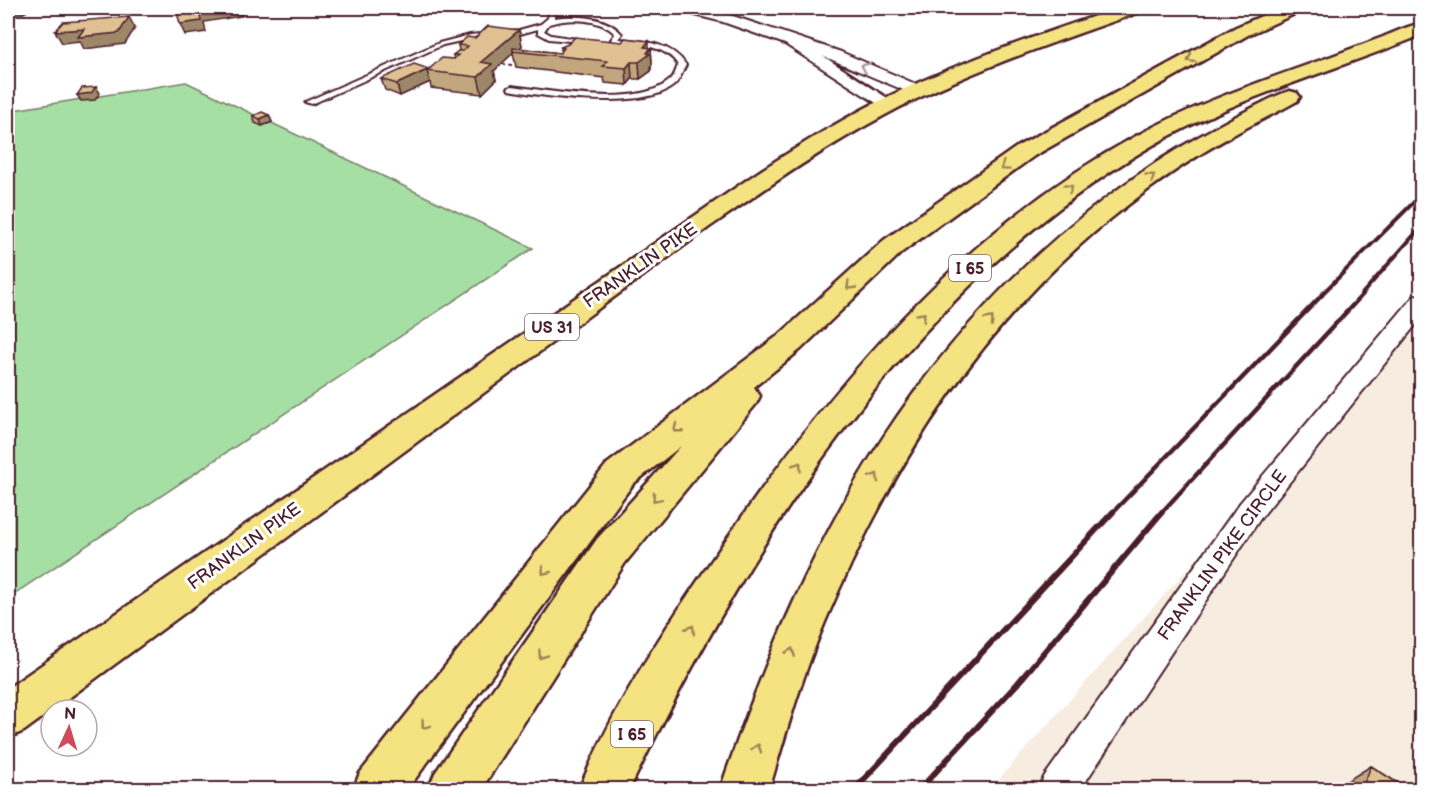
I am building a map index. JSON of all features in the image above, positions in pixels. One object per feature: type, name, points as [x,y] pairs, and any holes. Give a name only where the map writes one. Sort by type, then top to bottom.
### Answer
[{"type":"main road","name":"FRANKLIN PIKE","points":[[8,716],[699,223],[804,152],[919,91],[1021,48],[1134,8]]},
{"type":"main road","points":[[377,789],[620,474],[790,342],[892,246],[1026,151],[1242,31],[1293,8]]},
{"type":"main road","name":"I 65","points":[[603,789],[660,679],[746,541],[830,423],[920,318],[994,247],[1078,182],[1158,133],[1241,96],[1422,28]]},
{"type":"main road","points":[[744,789],[770,707],[809,606],[857,507],[927,399],[972,341],[1011,296],[1073,237],[1163,168],[1225,130],[1391,40]]},
{"type":"main road","points":[[452,789],[611,551],[790,342]]},
{"type":"street","points":[[8,8],[22,8]]},
{"type":"street","points":[[684,8],[728,19],[836,55],[919,91]]},
{"type":"street","points":[[790,41],[890,105]]},
{"type":"street","name":"FRANKLIN PIKE CIRCLE","points":[[1057,789],[1250,510],[1422,301]]},
{"type":"lane","points":[[553,9],[579,19],[615,29],[619,34],[611,44],[555,39],[540,33],[545,23],[553,16],[553,9]]},
{"type":"lane","points":[[309,102],[441,44],[470,37],[520,32],[560,18],[579,19]]},
{"type":"lane","points":[[512,88],[592,98],[627,98],[648,94],[665,87],[678,77],[682,70],[682,65],[676,55],[654,47],[614,41]]},
{"type":"path","points":[[503,64],[525,67]]},
{"type":"shaded area","points":[[1421,309],[1421,789],[990,789]]},
{"type":"green space","points":[[186,82],[533,248],[8,598],[8,111]]},
{"type":"building","points":[[176,8],[221,8],[199,11],[201,21],[180,24]]},
{"type":"building","points":[[129,17],[119,33],[78,37],[84,29],[55,31],[63,22]]},
{"type":"building","points":[[488,26],[519,30],[481,62],[492,64],[478,77],[427,71],[442,58],[454,59],[458,55],[453,55],[468,46],[458,45],[467,37],[475,38]]},
{"type":"building","points":[[575,37],[622,42],[625,38],[649,41],[644,47],[651,48],[647,53],[650,54],[639,62],[631,62],[626,68],[603,66],[607,61],[513,51],[513,48],[560,53],[564,48],[561,47]]},
{"type":"building","points":[[414,64],[429,69],[397,84],[381,79]]},
{"type":"building","points":[[96,87],[91,93],[77,95],[82,88]]},
{"type":"building","points":[[262,112],[269,115],[260,119],[253,116]]},
{"type":"building","points":[[1371,766],[1407,789],[1362,789]]},
{"type":"railway","points":[[1321,295],[1422,194]]},
{"type":"railway","points":[[1361,295],[1422,226]]},
{"type":"railway","points":[[1112,513],[1323,294]]},
{"type":"railway","points":[[1161,513],[1363,294]]},
{"type":"railway","points":[[854,790],[1113,512]]},
{"type":"railway","points":[[919,790],[1017,684],[1162,512]]}]
